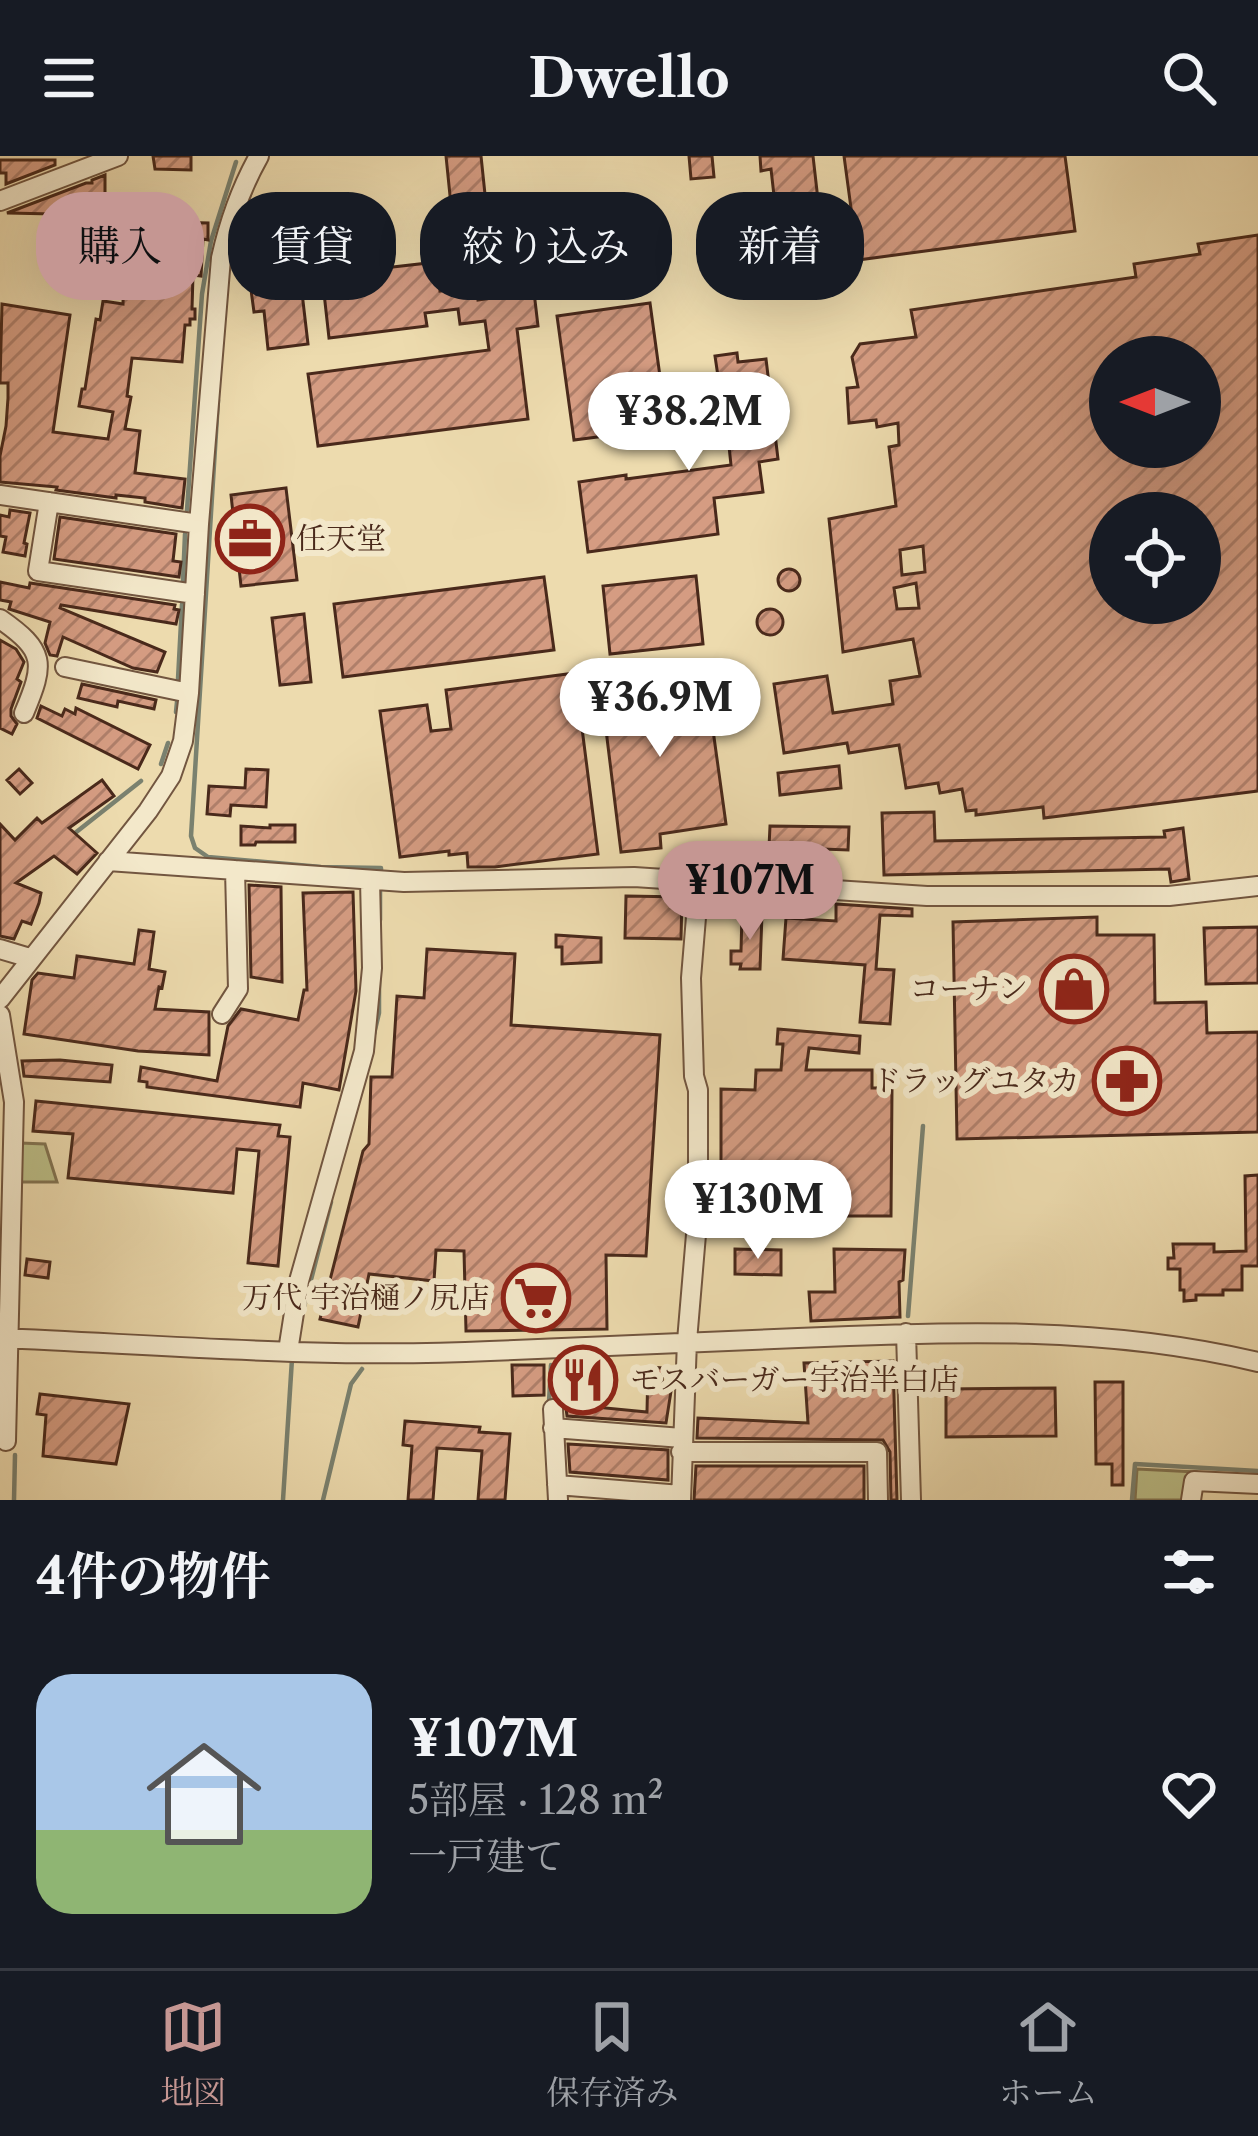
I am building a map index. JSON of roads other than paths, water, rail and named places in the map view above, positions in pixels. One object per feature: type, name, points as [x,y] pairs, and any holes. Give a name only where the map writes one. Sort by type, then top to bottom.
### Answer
[{"type":"street","points":[[0,201],[118,156]]},
{"type":"street","points":[[0,999],[171,776],[183,741],[221,258],[229,224],[259,156]]},
{"type":"street","points":[[0,495],[199,524]]},
{"type":"street","points":[[49,502],[38,571],[195,594]]},
{"type":"street","points":[[0,619],[36,652],[40,677],[24,713]]},
{"type":"street","points":[[65,667],[189,693]]},
{"type":"street","points":[[109,861],[404,882],[634,878],[927,896],[1169,896],[1258,886]]},
{"type":"street","points":[[222,1014],[238,989],[235,870]]},
{"type":"street","points":[[288,1351],[299,1281],[364,1052],[372,968],[370,880]]},
{"type":"street","points":[[699,881],[691,978],[698,1090],[698,1211],[687,1341],[681,1445],[681,1498],[557,1493],[553,1418],[681,1445],[877,1451],[878,1500]]},
{"type":"street","points":[[0,949],[30,958]]},
{"type":"street","points":[[0,1015],[14,1102],[5,1221],[6,1441]]},
{"type":"street","points":[[4,1338],[288,1351],[483,1352],[906,1333],[1038,1332],[1150,1343],[1258,1362]]},
{"type":"street","points":[[906,1333],[910,1500]]},
{"type":"street","points":[[1191,1500],[1194,1480],[1258,1484]]},
{"type":"waterway","points":[[187,510],[202,294],[211,241],[236,162]]},
{"type":"waterway","points":[[218,400],[191,836],[195,848],[208,857],[381,868],[381,872]]},
{"type":"waterway","points":[[183,581],[185,534]]},
{"type":"waterway","points":[[178,679],[182,604]]},
{"type":"waterway","points":[[176,712],[177,702]]},
{"type":"waterway","points":[[161,764],[168,743]]},
{"type":"waterway","points":[[70,837],[141,781]]},
{"type":"waterway","points":[[380,884],[380,920]]},
{"type":"waterway","points":[[374,1034],[379,980]]},
{"type":"waterway","points":[[908,1316],[923,1126]]},
{"type":"waterway","points":[[304,1307],[331,1202]]},
{"type":"waterway","points":[[283,1500],[292,1359]]},
{"type":"waterway","points":[[549,1402],[551,1365]]},
{"type":"waterway","points":[[323,1500],[351,1384],[362,1369]]},
{"type":"waterway","points":[[14,1500],[15,1455]]},
{"type":"waterway","points":[[1132,1500],[1135,1464],[1258,1471]]},
{"type":"place","name":"任天堂","points":[[250,539]]},
{"type":"place","name":"コーナン","points":[[1074,989]]},
{"type":"place","name":"ドラッグユタカ","points":[[1127,1081]]},
{"type":"place","name":"万代 宇治樋ノ尻店","points":[[536,1298]]},
{"type":"place","name":"モスバーガー宇治半白店","points":[[583,1380]]}]
